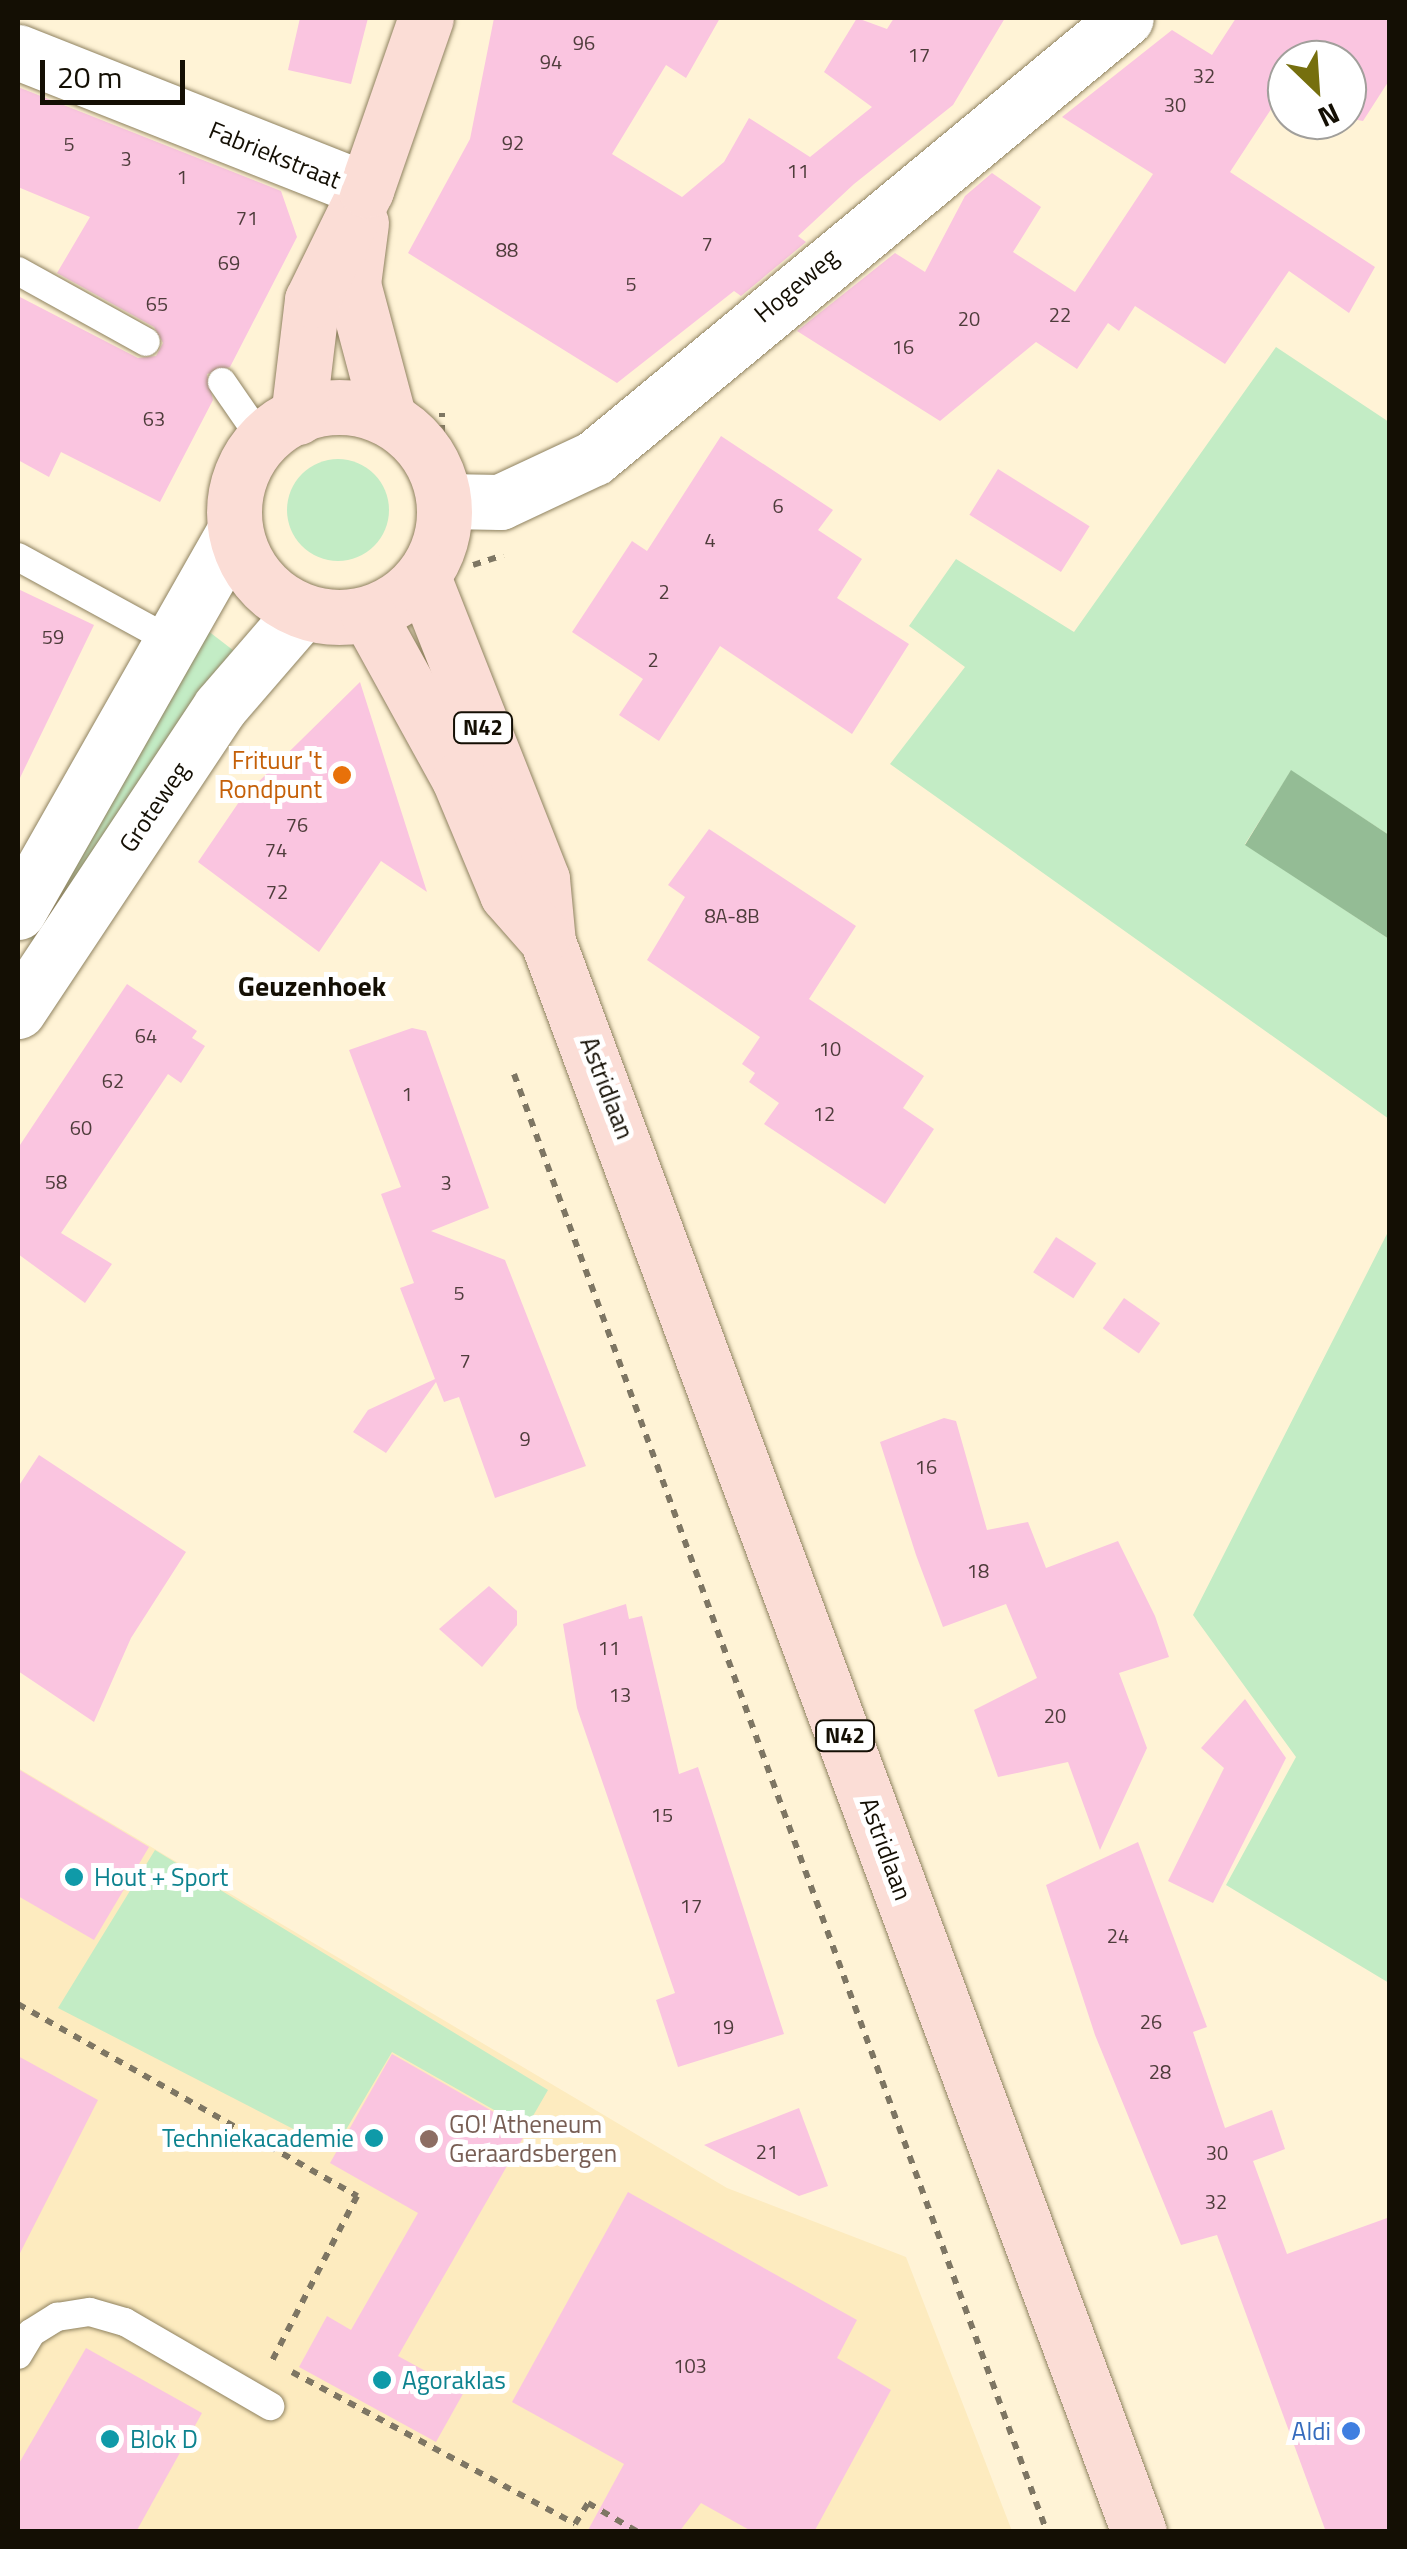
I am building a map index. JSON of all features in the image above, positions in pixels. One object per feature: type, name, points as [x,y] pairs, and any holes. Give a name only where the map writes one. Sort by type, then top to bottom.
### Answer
[{"type":"main road","points":[[366,190],[352,284],[412,407],[442,482],[423,577],[368,614],[302,612],[248,568],[234,531],[234,492],[280,428],[312,300],[366,190],[426,18]]},
{"type":"main road","points":[[280,428],[330,407],[412,407]]},
{"type":"main road","name":"Astridlaan","points":[[423,577],[542,879],[548,942],[1139,2532]]},
{"type":"main road","name":"Astridlaan","points":[[368,614],[458,779],[507,894],[548,942]]},
{"type":"street","name":"Hogeweg","points":[[442,482],[500,502],[594,458],[1126,18]]},
{"type":"street","name":"Fabriekstraat","points":[[18,52],[366,190]]},
{"type":"street","points":[[18,912],[234,531]]},
{"type":"street","name":"Groteweg","points":[[18,1012],[220,707],[302,612]]},
{"type":"lane","points":[[18,271],[146,342]]},
{"type":"lane","points":[[222,382],[280,428]]},
{"type":"lane","points":[[18,557],[173,642]]},
{"type":"lane","points":[[18,2356],[44,2325],[90,2312],[125,2322],[270,2406]]},
{"type":"path","points":[[412,407],[448,427],[442,482]]},
{"type":"path","points":[[514,1074],[1046,2532]]},
{"type":"path","points":[[18,2004],[357,2196],[270,2360],[371,2410],[575,2524],[588,2503],[635,2531]]},
{"type":"shaded area","name":"GO! Atheneum Geraardsbergen","points":[[18,1768],[727,2188],[906,2257],[1012,2531],[18,2531],[18,2256],[55,2178],[18,2156]]},
{"type":"green space","points":[[1276,347],[1389,422],[1389,835],[1291,771],[1245,844],[1389,939],[1389,1119],[890,764],[965,667],[909,626],[956,559],[1074,632]]},
{"type":"green space","points":[[338,459],[367,467],[381,481],[389,510],[381,539],[367,553],[338,561],[309,553],[295,539],[287,510],[295,481],[309,467]]},
{"type":"green space","points":[[203,627],[238,654],[36,942],[26,937]]},
{"type":"green space","points":[[1291,770],[1389,835],[1389,939],[1245,845]]},
{"type":"green space","points":[[1389,1230],[1389,1983],[1226,1885],[1296,1757],[1193,1615]]},
{"type":"green space","points":[[155,1850],[548,2090],[526,2128],[392,2052],[334,2150],[58,2008]]},
{"type":"building","points":[[300,18],[368,18],[351,84],[288,70]]},
{"type":"building","points":[[494,18],[720,18],[686,78],[666,65],[612,154],[682,197],[724,162],[749,118],[810,157],[872,107],[824,72],[857,18],[887,29],[894,18],[1005,18],[953,105],[854,184],[798,236],[806,242],[741,296],[734,291],[617,383],[408,253],[470,139]]},
{"type":"building","points":[[1236,18],[1390,18],[1390,79],[1367,115],[1367,40],[1267,40],[1267,115],[1230,172],[1375,267],[1349,313],[1289,271],[1225,364],[1135,306],[1119,331],[1108,323],[1077,369],[1036,342],[940,421],[797,331],[895,253],[925,272],[965,196],[992,173],[1041,207],[1013,252],[1075,292],[1153,174],[1062,117],[1172,30],[1212,55]]},
{"type":"building","points":[[18,87],[281,191],[297,237],[230,367],[207,374],[213,400],[160,502],[61,452],[49,477],[18,460],[18,296],[138,358],[156,356],[163,343],[154,327],[57,273],[90,217],[18,187]]},
{"type":"building","points":[[721,436],[833,510],[818,530],[862,559],[837,598],[909,644],[852,734],[720,646],[659,741],[619,715],[643,679],[572,632],[632,541],[647,551]]},
{"type":"building","points":[[998,469],[1090,526],[1061,572],[969,515]]},
{"type":"building","points":[[18,589],[94,625],[18,782]]},
{"type":"building","points":[[360,682],[427,892],[381,861],[319,952],[198,862],[241,799]]},
{"type":"building","points":[[709,829],[856,926],[809,999],[924,1076],[903,1108],[934,1129],[885,1204],[764,1124],[779,1103],[749,1082],[755,1073],[742,1064],[760,1037],[647,960],[685,897],[668,885]]},
{"type":"building","points":[[127,984],[197,1031],[192,1038],[205,1046],[181,1083],[168,1074],[61,1233],[112,1264],[85,1303],[18,1254],[18,1148]]},
{"type":"building","points":[[412,1028],[426,1031],[489,1208],[431,1231],[505,1260],[586,1466],[495,1498],[459,1397],[444,1402],[436,1382],[386,1453],[353,1432],[368,1410],[435,1379],[400,1288],[414,1283],[381,1194],[401,1187],[349,1050]]},
{"type":"building","points":[[1056,1237],[1096,1263],[1073,1298],[1033,1272]]},
{"type":"building","points":[[1124,1298],[1160,1323],[1139,1354],[1103,1328]]},
{"type":"building","points":[[944,1418],[956,1421],[987,1530],[1028,1522],[1046,1568],[1118,1541],[1155,1616],[1169,1657],[1119,1673],[1147,1748],[1100,1850],[1068,1762],[998,1777],[974,1710],[1037,1678],[1006,1604],[943,1627],[916,1555],[880,1442]]},
{"type":"building","points":[[39,1455],[186,1552],[131,1638],[94,1722],[18,1671],[18,1487]]},
{"type":"building","points":[[489,1586],[517,1611],[517,1625],[482,1667],[439,1629]]},
{"type":"building","points":[[626,1604],[629,1619],[642,1616],[679,1774],[698,1767],[784,2034],[678,2067],[656,2000],[675,1993],[577,1708],[563,1624]]},
{"type":"building","points":[[1245,1699],[1286,1758],[1213,1903],[1168,1881],[1224,1768],[1201,1748]]},
{"type":"building","name":"Hout + Sport","points":[[18,1769],[149,1847],[94,1940],[18,1896]]},
{"type":"building","points":[[1138,1842],[1207,2027],[1193,2032],[1225,2128],[1272,2110],[1285,2149],[1253,2161],[1287,2254],[1390,2217],[1390,2532],[1326,2532],[1217,2235],[1181,2245],[1095,2035],[1046,1885]]},
{"type":"building","points":[[392,2054],[527,2131],[398,2356],[464,2392],[436,2442],[299,2367],[327,2316],[351,2330],[418,2213],[330,2163]]},
{"type":"building","points":[[18,2056],[98,2100],[18,2257]]},
{"type":"building","points":[[799,2108],[828,2186],[799,2196],[704,2145]]},
{"type":"building","points":[[628,2192],[857,2320],[837,2358],[891,2390],[814,2532],[753,2532],[701,2503],[679,2532],[587,2532],[624,2464],[512,2402]]},
{"type":"building","name":"Blok D","points":[[86,2348],[202,2413],[136,2532],[18,2532],[18,2465]]},
{"type":"place","name":"Frituur 't Rondpunt","points":[[342,775]]},
{"type":"place","name":"Hout + Sport","points":[[74,1877]]},
{"type":"place","name":"Techniekacademie","points":[[374,2138]]},
{"type":"place","name":"GO! Atheneum Geraardsbergen","points":[[429,2139]]},
{"type":"place","name":"Agoraklas","points":[[382,2380]]},
{"type":"place","name":"Aldi","points":[[1351,2431]]},
{"type":"place","name":"Blok D","points":[[110,2439]]},
{"type":"district","name":"Geuzenhoek","points":[[312,986]]}]
